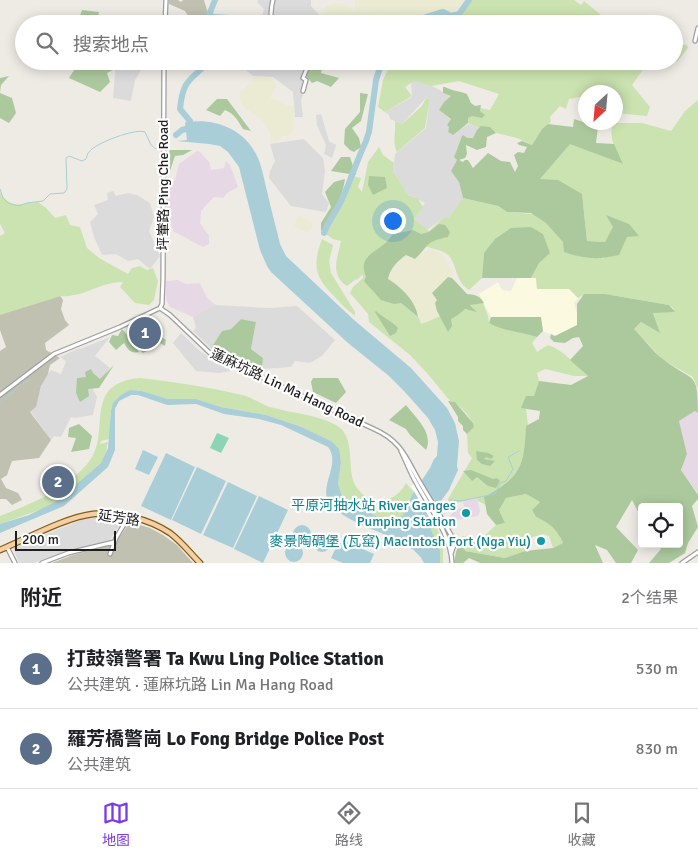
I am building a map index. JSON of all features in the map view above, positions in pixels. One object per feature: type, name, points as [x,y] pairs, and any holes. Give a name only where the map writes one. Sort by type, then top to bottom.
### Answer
[{"type":"main road","name":"延芳路","points":[[0,550],[84,516],[100,513],[129,516],[164,529],[179,541],[200,563]]},
{"type":"street","points":[[165,15],[166,0]]},
{"type":"street","points":[[271,15],[270,8],[273,0]]},
{"type":"street","points":[[695,41],[698,28]]},
{"type":"street","name":"坪輋路 Ping Che Road","points":[[160,308],[162,300],[164,70]]},
{"type":"street","points":[[302,91],[306,80],[303,78],[306,70]]},
{"type":"street","points":[[0,395],[54,354],[120,327],[160,308]]},
{"type":"street","name":"蓮麻坑路 Lin Ma Hang Road","points":[[160,308],[211,354],[383,433],[399,446],[448,542],[452,554]]},
{"type":"street","name":"蓮麻坑路 Lin Ma Hang Road","points":[[418,482],[453,538],[452,563]]},
{"type":"street","points":[[110,554],[114,542],[129,516]]},
{"type":"street","points":[[42,563],[68,553],[114,542]]},
{"type":"street","points":[[7,547],[15,563]]},
{"type":"street","points":[[682,563],[698,552]]},
{"type":"shaded area","points":[[169,0],[181,2],[183,0],[204,0],[208,15],[187,15],[185,11],[169,4]]},
{"type":"shaded area","points":[[258,0],[311,0],[311,6],[320,15],[262,15],[264,9],[257,2]]},
{"type":"shaded area","points":[[355,0],[465,0],[454,13],[444,10],[424,15],[320,14],[324,12],[326,6],[342,3],[355,11]]},
{"type":"shaded area","points":[[115,70],[141,70],[135,80],[131,101],[113,98]]},
{"type":"shaded area","points":[[246,70],[309,70],[307,74],[310,76],[301,100],[303,117],[295,117],[293,92],[273,77],[253,76]]},
{"type":"shaded area","points":[[253,77],[273,78],[271,79],[276,85],[270,99],[275,99],[288,106],[294,106],[293,130],[288,136],[283,135],[277,142],[271,141],[271,134],[261,119],[245,108],[240,101],[241,91],[252,82]]},
{"type":"shaded area","points":[[411,80],[432,86],[451,96],[439,110],[451,119],[447,125],[449,127],[448,132],[452,134],[469,124],[479,128],[473,138],[462,136],[455,154],[457,160],[451,171],[459,181],[463,198],[449,217],[442,219],[427,230],[429,232],[424,238],[395,230],[383,248],[369,257],[365,273],[357,280],[339,264],[352,221],[370,224],[380,202],[414,219],[425,203],[407,194],[393,171],[395,154],[426,128],[430,99],[426,98],[402,124],[390,119],[389,115],[385,112],[412,97]]},
{"type":"shaded area","points":[[321,114],[329,141],[336,145],[332,158],[324,154],[326,145],[317,125],[316,115]]},
{"type":"shaded area","points":[[304,139],[323,158],[325,171],[322,194],[329,203],[326,212],[291,206],[269,178],[275,161],[270,144]]},
{"type":"shaded area","points":[[197,151],[209,162],[211,170],[224,168],[226,161],[230,165],[238,187],[227,193],[223,198],[214,197],[201,211],[200,223],[209,236],[209,244],[203,247],[173,231],[165,203],[167,189],[175,180],[179,164]]},
{"type":"shaded area","points":[[113,191],[116,196],[128,193],[137,195],[150,203],[154,217],[149,231],[160,256],[150,269],[138,259],[128,261],[116,254],[102,255],[90,222],[98,214],[94,205],[108,200],[107,193]]},
{"type":"shaded area","points":[[298,215],[314,223],[309,233],[294,226]]},
{"type":"shaded area","points":[[432,249],[444,256],[453,274],[448,277],[435,303],[439,315],[436,319],[422,325],[415,308],[388,279],[389,272],[407,254],[420,254]]},
{"type":"shaded area","points":[[46,275],[63,300],[61,309],[69,325],[45,343],[46,350],[60,358],[50,365],[48,374],[41,386],[36,407],[30,412],[51,440],[39,458],[12,461],[7,475],[1,479],[6,488],[18,493],[22,500],[12,505],[6,499],[0,499],[0,351],[6,347],[0,330],[0,307]]},
{"type":"shaded area","points":[[517,278],[536,278],[537,289],[570,289],[578,298],[574,303],[578,317],[577,326],[555,336],[543,331],[541,317],[491,317],[479,294],[498,282],[502,290],[511,291]]},
{"type":"shaded area","points":[[178,280],[186,284],[200,283],[207,298],[216,305],[193,317],[170,307],[166,299],[166,281]]},
{"type":"shaded area","points":[[216,305],[269,308],[297,306],[335,340],[322,356],[310,363],[295,361],[291,367],[262,369],[263,358],[251,349],[256,322],[241,319],[231,329],[222,331],[211,348],[193,331],[196,328],[193,317]]},
{"type":"shaded area","points":[[181,333],[201,352],[231,371],[219,373],[196,371],[173,343]]},
{"type":"shaded area","points":[[110,337],[95,356],[110,368],[93,390],[97,397],[93,415],[71,417],[61,437],[54,436],[51,440],[31,412],[35,407],[43,381],[51,370],[61,374],[66,361],[60,357]]},
{"type":"shaded area","points":[[695,411],[698,413],[698,494],[681,470],[687,454],[679,421]]},
{"type":"shaded area","points":[[477,498],[480,511],[478,516],[450,521],[449,518],[455,509],[464,507],[463,501]]},
{"type":"shaded area","points":[[115,516],[121,523],[110,540],[68,550],[34,563],[19,563],[13,548],[88,517]]},
{"type":"shaded area","points":[[130,522],[150,528],[163,535],[177,545],[193,563],[52,563],[70,556],[115,544]]},
{"type":"green space","points":[[469,0],[574,0],[581,5],[584,1],[601,15],[454,15]]},
{"type":"green space","points":[[82,10],[99,12],[98,15],[80,15]]},
{"type":"green space","points":[[443,12],[449,15],[435,15]]},
{"type":"green space","points":[[683,45],[687,45],[688,48],[683,54]]},
{"type":"green space","points":[[74,70],[113,70],[107,73],[110,82],[100,92],[69,78]]},
{"type":"green space","points":[[306,70],[322,70],[321,73],[339,78],[331,87],[317,81],[312,83],[305,74]]},
{"type":"green space","points":[[388,70],[643,70],[632,85],[650,107],[647,116],[623,114],[623,85],[578,85],[578,97],[569,99],[566,109],[560,106],[550,117],[551,122],[542,129],[532,145],[517,138],[496,133],[489,127],[479,128],[468,123],[468,118],[480,111],[480,108],[490,110],[499,94],[459,81],[431,86],[414,81],[405,87],[412,96],[385,112],[378,107],[383,80]]},
{"type":"green space","points":[[9,76],[1,85],[0,93],[0,78]]},
{"type":"green space","points":[[443,87],[467,94],[471,103],[475,106],[481,105],[480,111],[485,115],[482,118],[472,116],[468,118],[468,123],[453,135],[448,132],[449,127],[447,125],[451,119],[439,110],[451,96],[443,93]]},
{"type":"green space","points":[[0,93],[12,98],[16,113],[9,123],[0,118]]},
{"type":"green space","points":[[360,93],[368,94],[361,121],[352,128],[359,138],[361,147],[354,152],[344,144],[345,129],[360,112]]},
{"type":"green space","points":[[426,98],[430,99],[425,128],[397,152],[394,141],[395,121],[402,124],[422,106]]},
{"type":"green space","points":[[217,99],[227,99],[251,131],[243,129],[234,116],[225,110],[220,116],[206,110]]},
{"type":"green space","points":[[698,100],[698,389],[693,377],[663,360],[634,329],[641,322],[659,332],[653,312],[674,309],[669,305],[611,295],[585,294],[578,298],[569,289],[537,289],[536,278],[531,278],[538,262],[484,253],[482,278],[470,290],[462,284],[448,255],[425,246],[408,233],[367,256],[364,264],[401,303],[419,318],[421,324],[454,311],[476,311],[470,304],[483,303],[489,323],[537,337],[532,343],[537,352],[548,345],[554,347],[588,376],[574,376],[545,369],[537,373],[539,381],[534,396],[526,408],[528,425],[525,453],[520,470],[503,486],[486,496],[486,505],[478,501],[477,498],[452,504],[449,503],[448,499],[472,458],[468,453],[467,434],[474,427],[465,411],[450,401],[410,355],[369,322],[368,314],[350,293],[353,287],[363,278],[363,274],[347,286],[338,276],[336,265],[341,241],[333,239],[324,233],[342,202],[346,191],[348,175],[361,178],[358,187],[362,192],[368,162],[379,147],[383,155],[394,163],[393,171],[408,195],[418,199],[423,207],[414,219],[429,231],[442,219],[449,217],[463,198],[498,206],[507,212],[533,214],[603,259],[614,227],[605,242],[587,241],[582,194],[539,180],[570,143],[622,164],[615,149],[612,130],[623,130],[623,123],[642,123],[671,131],[685,111]]},
{"type":"green space","points":[[574,119],[578,120],[578,130],[598,130],[596,143],[614,144],[623,164],[570,144],[540,179],[558,180],[582,194],[587,241],[605,242],[613,227],[606,215],[629,224],[639,236],[627,237],[619,255],[591,258],[564,252],[563,242],[546,223],[531,213],[507,212],[498,206],[463,198],[459,182],[451,171],[457,160],[454,157],[462,136],[473,138],[481,126],[490,127],[496,133],[487,137],[486,147],[477,150],[466,145],[467,154],[465,158],[459,160],[463,162],[468,160],[473,168],[488,153],[501,161],[510,162],[515,172],[518,166],[514,155],[518,152],[524,153],[527,147],[517,143],[522,141],[532,145],[542,129],[548,124],[573,127]]},
{"type":"green space","points":[[170,150],[192,150],[183,155],[175,156],[169,174],[165,172],[166,158]]},
{"type":"green space","points":[[341,157],[350,157],[356,175],[331,171]]},
{"type":"green space","points":[[369,176],[385,177],[387,188],[373,195],[368,185]]},
{"type":"green space","points":[[345,179],[339,200],[321,232],[321,223],[331,207],[325,192],[334,182]]},
{"type":"green space","points":[[0,192],[4,198],[12,203],[38,202],[55,218],[66,215],[70,225],[80,227],[87,248],[99,258],[128,274],[132,268],[140,266],[147,270],[153,268],[158,281],[154,300],[149,305],[135,303],[120,287],[123,282],[107,284],[76,295],[61,296],[0,315],[0,236],[5,233],[0,224]]},
{"type":"green space","points":[[439,224],[445,225],[450,232],[448,237],[431,242],[415,259],[406,255],[392,268],[388,279],[398,286],[411,300],[418,317],[401,303],[394,304],[381,300],[364,281],[366,277],[364,262],[367,257],[388,241],[392,235],[413,230],[421,234],[429,232]]},
{"type":"green space","points":[[531,227],[543,234],[550,253],[539,263],[531,278],[482,278],[484,253],[495,239],[511,228]]},
{"type":"green space","points":[[322,239],[333,245],[329,261],[331,273],[355,312],[355,316],[326,287],[319,275],[316,262]]},
{"type":"green space","points":[[448,277],[452,278],[467,294],[477,296],[484,303],[470,305],[477,312],[465,309],[451,319],[452,326],[448,332],[437,311],[435,303],[437,300],[432,293]]},
{"type":"green space","points":[[584,294],[605,294],[669,305],[675,312],[653,313],[660,333],[641,322],[634,329],[660,357],[695,383],[698,413],[695,411],[679,421],[687,454],[681,470],[698,495],[698,499],[692,506],[698,527],[688,543],[685,553],[669,563],[649,563],[660,548],[683,548],[683,503],[638,503],[638,511],[632,500],[616,527],[638,550],[631,563],[616,563],[607,550],[595,545],[603,563],[480,563],[469,558],[463,563],[454,563],[462,536],[465,551],[505,558],[525,551],[553,548],[563,543],[556,530],[536,517],[532,510],[540,502],[526,494],[506,498],[499,510],[505,523],[496,525],[487,514],[484,497],[506,483],[519,469],[524,451],[526,426],[539,419],[540,411],[521,408],[526,396],[534,396],[539,381],[571,385],[588,376],[570,360],[583,346],[579,337],[565,343],[554,342],[550,338],[551,334],[555,336],[577,325],[577,304]]},
{"type":"green space","points":[[376,311],[398,328],[396,333],[390,336]]},
{"type":"green space","points":[[491,317],[541,317],[543,331],[537,337],[506,330],[489,323]]},
{"type":"green space","points":[[241,319],[256,322],[251,349],[263,358],[262,369],[259,371],[211,348],[222,331],[231,329]]},
{"type":"green space","points":[[122,329],[139,352],[130,351],[124,343],[116,350],[109,342],[112,335],[118,336]]},
{"type":"green space","points":[[155,329],[161,332],[160,336],[166,340],[165,346],[160,343],[143,353],[133,342],[136,336],[138,340],[144,341],[151,337],[149,332]]},
{"type":"green space","points":[[114,365],[99,388],[88,389],[89,396],[80,402],[76,393],[77,378],[86,377],[85,372],[91,369],[100,379]]},
{"type":"green space","points":[[140,378],[242,395],[270,407],[315,417],[332,423],[339,427],[348,440],[352,474],[357,488],[363,494],[376,500],[390,499],[402,490],[406,483],[414,492],[404,514],[398,519],[386,521],[343,499],[338,484],[341,463],[340,455],[331,441],[302,427],[266,415],[221,407],[196,399],[168,399],[142,391],[130,390],[111,409],[109,439],[101,441],[100,444],[108,442],[105,457],[101,463],[73,489],[55,502],[0,525],[0,516],[36,501],[58,489],[79,473],[95,451],[104,399],[110,389],[122,382]]},
{"type":"green space","points":[[313,378],[338,378],[346,392],[336,403],[313,392],[311,382]]},
{"type":"green space","points":[[448,401],[455,402],[473,423],[474,427],[467,434],[463,430],[463,426],[458,421],[458,417]]},
{"type":"green space","points":[[406,405],[419,420],[426,432],[428,444],[426,450],[406,429],[389,420]]},
{"type":"green space","points":[[79,424],[92,436],[89,449],[71,452],[76,438],[68,437],[69,428]]},
{"type":"green space","points":[[217,433],[229,438],[221,453],[210,448]]},
{"type":"green space","points":[[476,451],[494,456],[491,459],[486,457],[484,459],[495,461],[490,466],[482,464],[477,460]]},
{"type":"green space","points":[[471,470],[493,479],[497,478],[500,481],[496,488],[488,486],[477,477],[472,481],[463,471]]},
{"type":"green space","points":[[526,494],[540,502],[532,510],[536,517],[549,523],[556,530],[563,543],[553,548],[549,536],[543,534],[530,538],[525,551],[505,558],[465,551],[462,536],[482,538],[496,525],[505,523],[499,510],[506,498]]},
{"type":"green space","points":[[431,517],[444,543],[443,563],[439,563],[427,521]]},
{"type":"water","points":[[197,121],[217,124],[236,131],[244,137],[256,154],[261,167],[280,244],[286,256],[354,320],[411,368],[447,408],[455,423],[459,441],[458,470],[449,490],[433,512],[434,516],[427,521],[440,550],[440,563],[424,563],[418,554],[408,546],[353,521],[331,505],[326,491],[332,461],[332,454],[328,447],[281,425],[259,419],[224,414],[196,404],[167,405],[138,395],[131,395],[119,401],[115,409],[115,450],[108,467],[64,506],[0,533],[0,524],[29,515],[57,501],[101,463],[108,448],[113,403],[130,390],[142,391],[168,399],[196,399],[221,407],[266,415],[302,427],[331,441],[339,449],[341,463],[338,484],[343,499],[386,521],[398,519],[404,514],[412,495],[437,456],[438,442],[435,430],[428,418],[404,391],[389,376],[348,343],[271,272],[260,250],[239,167],[228,152],[220,146],[177,141],[187,140],[186,122]]},
{"type":"water","points":[[143,450],[158,457],[149,475],[135,469]]},
{"type":"water","points":[[166,453],[195,467],[171,520],[141,506]]},
{"type":"water","points":[[197,467],[226,481],[201,534],[172,520]]},
{"type":"water","points":[[228,482],[257,496],[233,548],[203,535]]},
{"type":"water","points":[[259,496],[288,510],[263,563],[234,549]]},
{"type":"water","points":[[302,525],[308,528],[311,534],[308,540],[302,543],[296,540],[293,534],[296,528]]},
{"type":"water","points":[[322,534],[328,537],[331,543],[328,549],[322,552],[316,549],[313,543],[316,537]]},
{"type":"water","points":[[340,539],[374,554],[370,563],[343,563],[331,558]]},
{"type":"water","points":[[294,544],[300,547],[303,553],[300,559],[294,562],[288,559],[285,553],[288,547]]},
{"type":"pier","points":[[421,480],[442,516],[432,522],[411,486]]},
{"type":"waterway","points":[[209,15],[215,0]]},
{"type":"waterway","points":[[455,15],[459,14],[469,0]]},
{"type":"waterway","points":[[433,15],[443,12],[449,15]]},
{"type":"waterway","points":[[191,127],[190,121],[180,109],[181,99],[186,85],[200,70]]},
{"type":"waterway","points":[[324,233],[338,208],[366,141],[379,70]]},
{"type":"waterway","points":[[176,135],[182,130],[193,127]]},
{"type":"waterway","points":[[0,189],[3,198],[8,203],[18,206],[43,201],[50,194],[64,193],[67,189],[66,158],[69,156],[82,161],[86,159],[93,148],[125,134],[140,131],[145,132],[151,145],[156,149],[162,146]]},
{"type":"waterway","points":[[21,385],[31,379]]},
{"type":"waterway","points":[[0,402],[17,389]]},
{"type":"waterway","points":[[450,500],[460,501],[495,494],[500,483],[506,481],[513,469],[508,457],[519,451]]},
{"type":"place","name":"打鼓嶺警署 Ta Kwu Ling Police Station","points":[[145,333]]},
{"type":"place","name":"羅芳橋警崗 Lo Fong Bridge Police Post","points":[[58,482]]},
{"type":"place","name":"平原河抽水站 River Ganges Pumping Station","points":[[466,513]]},
{"type":"place","name":"麥景陶碉堡 (瓦窰) MacIntosh Fort (Nga Yiu)","points":[[541,541]]}]
